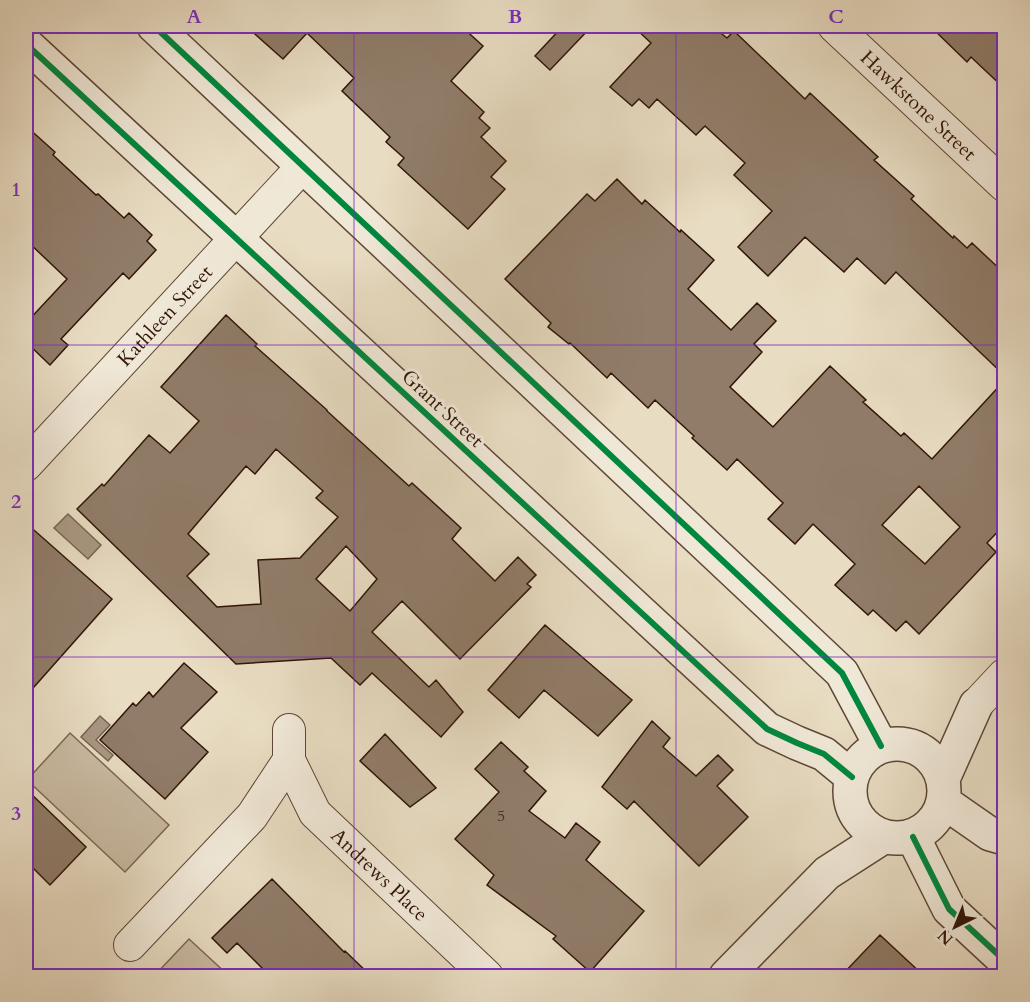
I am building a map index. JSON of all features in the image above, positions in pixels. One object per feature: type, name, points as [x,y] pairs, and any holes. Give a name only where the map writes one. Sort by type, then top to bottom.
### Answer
[{"type":"street","points":[[154,26],[842,673],[881,746]]},
{"type":"street","name":"Hawkstone Street","points":[[834,26],[1005,185]]},
{"type":"street","name":"Grant Street","points":[[26,44],[767,729],[824,754],[852,792]]},
{"type":"street","name":"Kathleen Street","points":[[26,465],[303,166]]},
{"type":"street","points":[[916,748],[976,705],[1005,675]]},
{"type":"street","points":[[726,976],[827,873],[898,837],[927,829],[938,817],[944,790],[976,705]]},
{"type":"street","name":"Andrews Place","points":[[289,729],[289,760],[315,813],[487,976]]},
{"type":"street","points":[[827,873],[852,792],[858,764],[869,753],[881,746],[905,744],[928,755],[938,766],[944,790],[990,834],[1005,838]]},
{"type":"street","points":[[130,945],[252,816],[289,760]]},
{"type":"street","points":[[852,792],[860,821],[870,831],[898,837],[949,909],[1005,960]]},
{"type":"shaded area","points":[[68,514],[101,545],[88,559],[54,528]]},
{"type":"shaded area","points":[[100,716],[110,725],[96,740],[113,755],[108,761],[81,737]]},
{"type":"shaded area","points":[[70,733],[169,825],[125,872],[27,780]]},
{"type":"shaded area","points":[[189,939],[229,976],[154,976]]},
{"type":"building","points":[[246,26],[461,26],[483,46],[451,81],[484,112],[479,118],[490,128],[481,137],[506,161],[491,177],[505,189],[468,229],[398,165],[404,158],[386,142],[390,137],[342,91],[354,78],[307,33],[283,59]]},
{"type":"building","points":[[563,26],[592,26],[550,70],[535,56]]},
{"type":"building","points":[[633,26],[712,26],[727,38],[734,31],[805,99],[810,93],[878,157],[874,160],[914,196],[911,199],[953,238],[954,236],[967,248],[972,243],[1005,274],[1005,376],[896,272],[885,284],[857,258],[844,272],[805,237],[768,276],[738,247],[772,211],[734,175],[745,163],[705,126],[696,135],[657,99],[649,108],[639,99],[632,106],[610,87],[651,43]]},
{"type":"building","points":[[930,26],[1005,26],[1005,89],[971,57],[967,62]]},
{"type":"building","points":[[26,126],[55,152],[53,155],[96,195],[98,194],[124,218],[129,213],[152,235],[147,241],[156,250],[129,279],[123,273],[61,339],[68,345],[50,365],[26,342],[26,323],[67,279],[26,240]]},
{"type":"building","points":[[617,179],[642,204],[645,200],[714,260],[688,289],[731,330],[757,303],[776,321],[754,344],[762,352],[730,387],[773,427],[830,366],[866,400],[863,402],[901,436],[904,433],[932,459],[1005,380],[1005,524],[987,543],[996,552],[919,634],[906,621],[896,631],[873,610],[868,615],[835,585],[855,564],[813,524],[795,544],[768,519],[783,503],[737,459],[727,470],[655,400],[648,408],[611,373],[607,378],[570,343],[548,327],[551,323],[505,279],[587,194],[595,201]],"holes":[[[919,486],[960,527],[925,564],[882,525]]]},
{"type":"building","points":[[226,315],[257,344],[255,346],[409,486],[412,483],[461,528],[452,539],[495,581],[518,557],[536,575],[527,584],[531,587],[460,659],[402,601],[372,632],[429,687],[436,680],[463,712],[441,737],[372,673],[360,685],[331,658],[236,664],[77,509],[102,484],[104,486],[149,435],[170,453],[199,421],[161,387]],"holes":[[[276,449],[323,491],[316,498],[338,517],[300,558],[258,560],[261,604],[217,607],[187,576],[209,554],[188,534],[246,466],[255,474]],[[346,546],[377,579],[350,611],[316,579]]]},
{"type":"building","points":[[26,523],[112,599],[26,696]]},
{"type":"building","points":[[545,625],[632,700],[598,736],[544,690],[519,718],[488,690]]},
{"type":"building","points":[[184,663],[217,692],[181,728],[208,752],[165,799],[100,740],[133,703],[136,706],[149,692],[153,697]]},
{"type":"building","points":[[652,721],[670,738],[663,747],[696,776],[718,755],[733,770],[717,786],[748,817],[699,866],[634,801],[627,809],[602,787]]},
{"type":"building","points":[[385,734],[436,788],[410,807],[360,761]]},
{"type":"building","points":[[501,742],[528,767],[524,771],[546,791],[529,811],[565,838],[576,823],[600,842],[586,860],[644,911],[590,972],[553,939],[556,936],[487,885],[494,875],[455,839],[499,792],[475,769]]},
{"type":"building","points":[[26,789],[86,847],[50,885],[26,861]]},
{"type":"building","points":[[272,879],[371,976],[270,976],[237,943],[227,953],[212,938]]},
{"type":"building","points":[[880,935],[924,976],[841,976]]},
{"type":"cycle path","points":[[154,26],[842,673],[881,746]]},
{"type":"cycle path","points":[[26,44],[767,729],[824,754],[852,777]]},
{"type":"cycle path","points":[[913,837],[949,909],[1004,960]]}]
